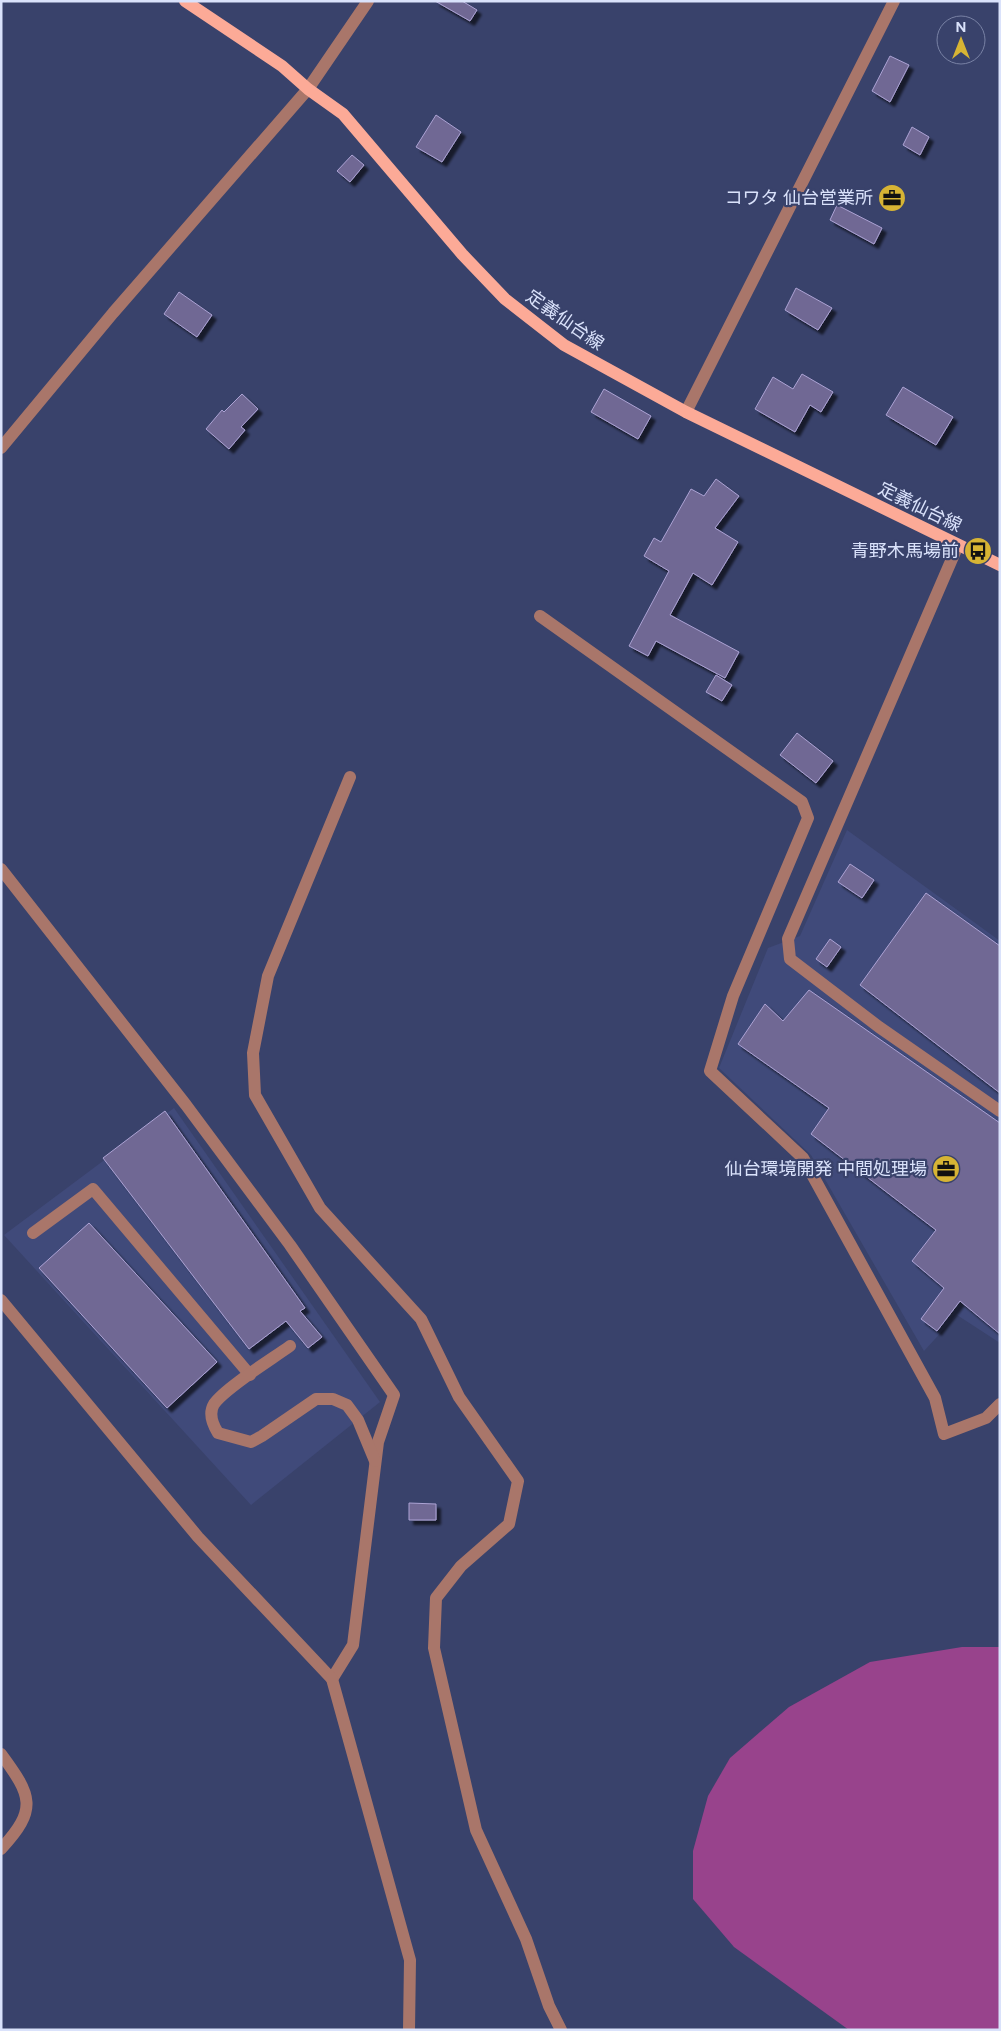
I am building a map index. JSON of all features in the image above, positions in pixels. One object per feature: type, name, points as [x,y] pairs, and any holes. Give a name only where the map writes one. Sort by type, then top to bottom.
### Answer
[{"type":"main road","name":"定義仙台線","points":[[185,1],[282,66],[308,89],[343,114],[462,254],[505,299],[564,345],[686,412],[1000,565]]},
{"type":"street","points":[[1,448],[113,314],[308,89],[368,1]]},
{"type":"street","points":[[686,412],[894,1]]},
{"type":"street","points":[[958,545],[788,939],[790,960],[879,1027],[1000,1111]]},
{"type":"street","points":[[540,616],[802,802],[808,818],[732,996],[710,1070],[803,1158],[935,1398],[944,1434],[986,1418],[1000,1404]]},
{"type":"street","points":[[350,777],[268,976],[253,1053],[255,1095],[320,1208],[421,1319],[459,1397],[518,1480],[510,1524],[461,1566],[436,1598],[434,1648],[476,1830],[526,1939],[549,2006],[561,2030]]},
{"type":"street","points":[[1,869],[186,1105],[290,1245],[394,1395],[378,1442],[353,1645],[332,1679]]},
{"type":"street","points":[[33,1234],[93,1189],[250,1375]]},
{"type":"street","points":[[1,1300],[198,1537],[332,1679],[410,1960],[409,2030]]},
{"type":"street","points":[[290,1346],[228,1391],[214,1405],[211,1422],[218,1433],[251,1442],[316,1399],[333,1399],[347,1405],[352,1412],[375,1461]]},
{"type":"street","points":[[1,1754],[22,1782],[28,1811],[18,1831],[1,1849]]},
{"type":"shaded area","points":[[847,830],[1000,941],[1000,1343],[957,1315],[924,1351],[811,1155],[719,1068],[768,948],[800,936]]},
{"type":"shaded area","points":[[174,1108],[380,1402],[251,1505],[4,1235]]},
{"type":"shaded area","points":[[962,1647],[1000,1647],[1000,2030],[849,2030],[734,1947],[693,1899],[693,1851],[708,1796],[730,1758],[789,1707],[870,1662]]},
{"type":"building","points":[[435,1],[462,1],[477,10],[470,21]]},
{"type":"building","points":[[890,56],[909,65],[890,102],[872,91]]},
{"type":"building","points":[[436,115],[461,132],[442,162],[416,147]]},
{"type":"building","points":[[912,127],[929,137],[920,155],[903,145]]},
{"type":"building","points":[[352,155],[364,165],[350,182],[337,171]]},
{"type":"building","points":[[837,205],[882,228],[874,244],[830,220]]},
{"type":"building","points":[[796,288],[832,308],[818,330],[785,310]]},
{"type":"building","points":[[179,292],[212,315],[197,337],[164,314]]},
{"type":"building","points":[[802,374],[833,392],[821,412],[810,405],[795,432],[755,409],[773,377],[793,389]]},
{"type":"building","points":[[903,387],[953,417],[936,445],[886,415]]},
{"type":"building","points":[[604,389],[651,416],[638,439],[591,412]]},
{"type":"building","points":[[242,394],[258,409],[241,427],[245,430],[229,449],[206,429],[222,410],[224,412]]},
{"type":"building","points":[[716,479],[739,496],[715,528],[738,542],[712,585],[693,573],[670,615],[739,652],[725,678],[656,641],[648,656],[629,646],[669,571],[644,556],[654,538],[661,542],[691,489],[704,496]]},
{"type":"building","points":[[716,675],[732,685],[722,701],[706,692]]},
{"type":"building","points":[[797,733],[833,761],[816,783],[780,755]]},
{"type":"building","points":[[850,864],[874,880],[862,898],[838,882]]},
{"type":"building","points":[[926,893],[1000,946],[1000,1093],[860,985]]},
{"type":"building","points":[[830,939],[841,947],[827,967],[816,959]]},
{"type":"building","points":[[809,990],[1000,1123],[1000,1334],[960,1301],[937,1331],[921,1319],[944,1288],[912,1261],[936,1230],[811,1134],[829,1108],[738,1044],[765,1004],[783,1021]]},
{"type":"building","points":[[165,1111],[305,1308],[300,1311],[322,1337],[308,1348],[286,1321],[249,1349],[103,1158]]},
{"type":"building","points":[[89,1223],[217,1362],[167,1408],[39,1268]]},
{"type":"building","points":[[409,1503],[436,1504],[436,1520],[409,1520]]},
{"type":"place","name":"コワタ 仙台営業所","points":[[892,198]]},
{"type":"place","name":"青野木馬場前","points":[[978,551]]},
{"type":"place","name":"仙台環境開発 中間処理場","points":[[946,1169]]}]
